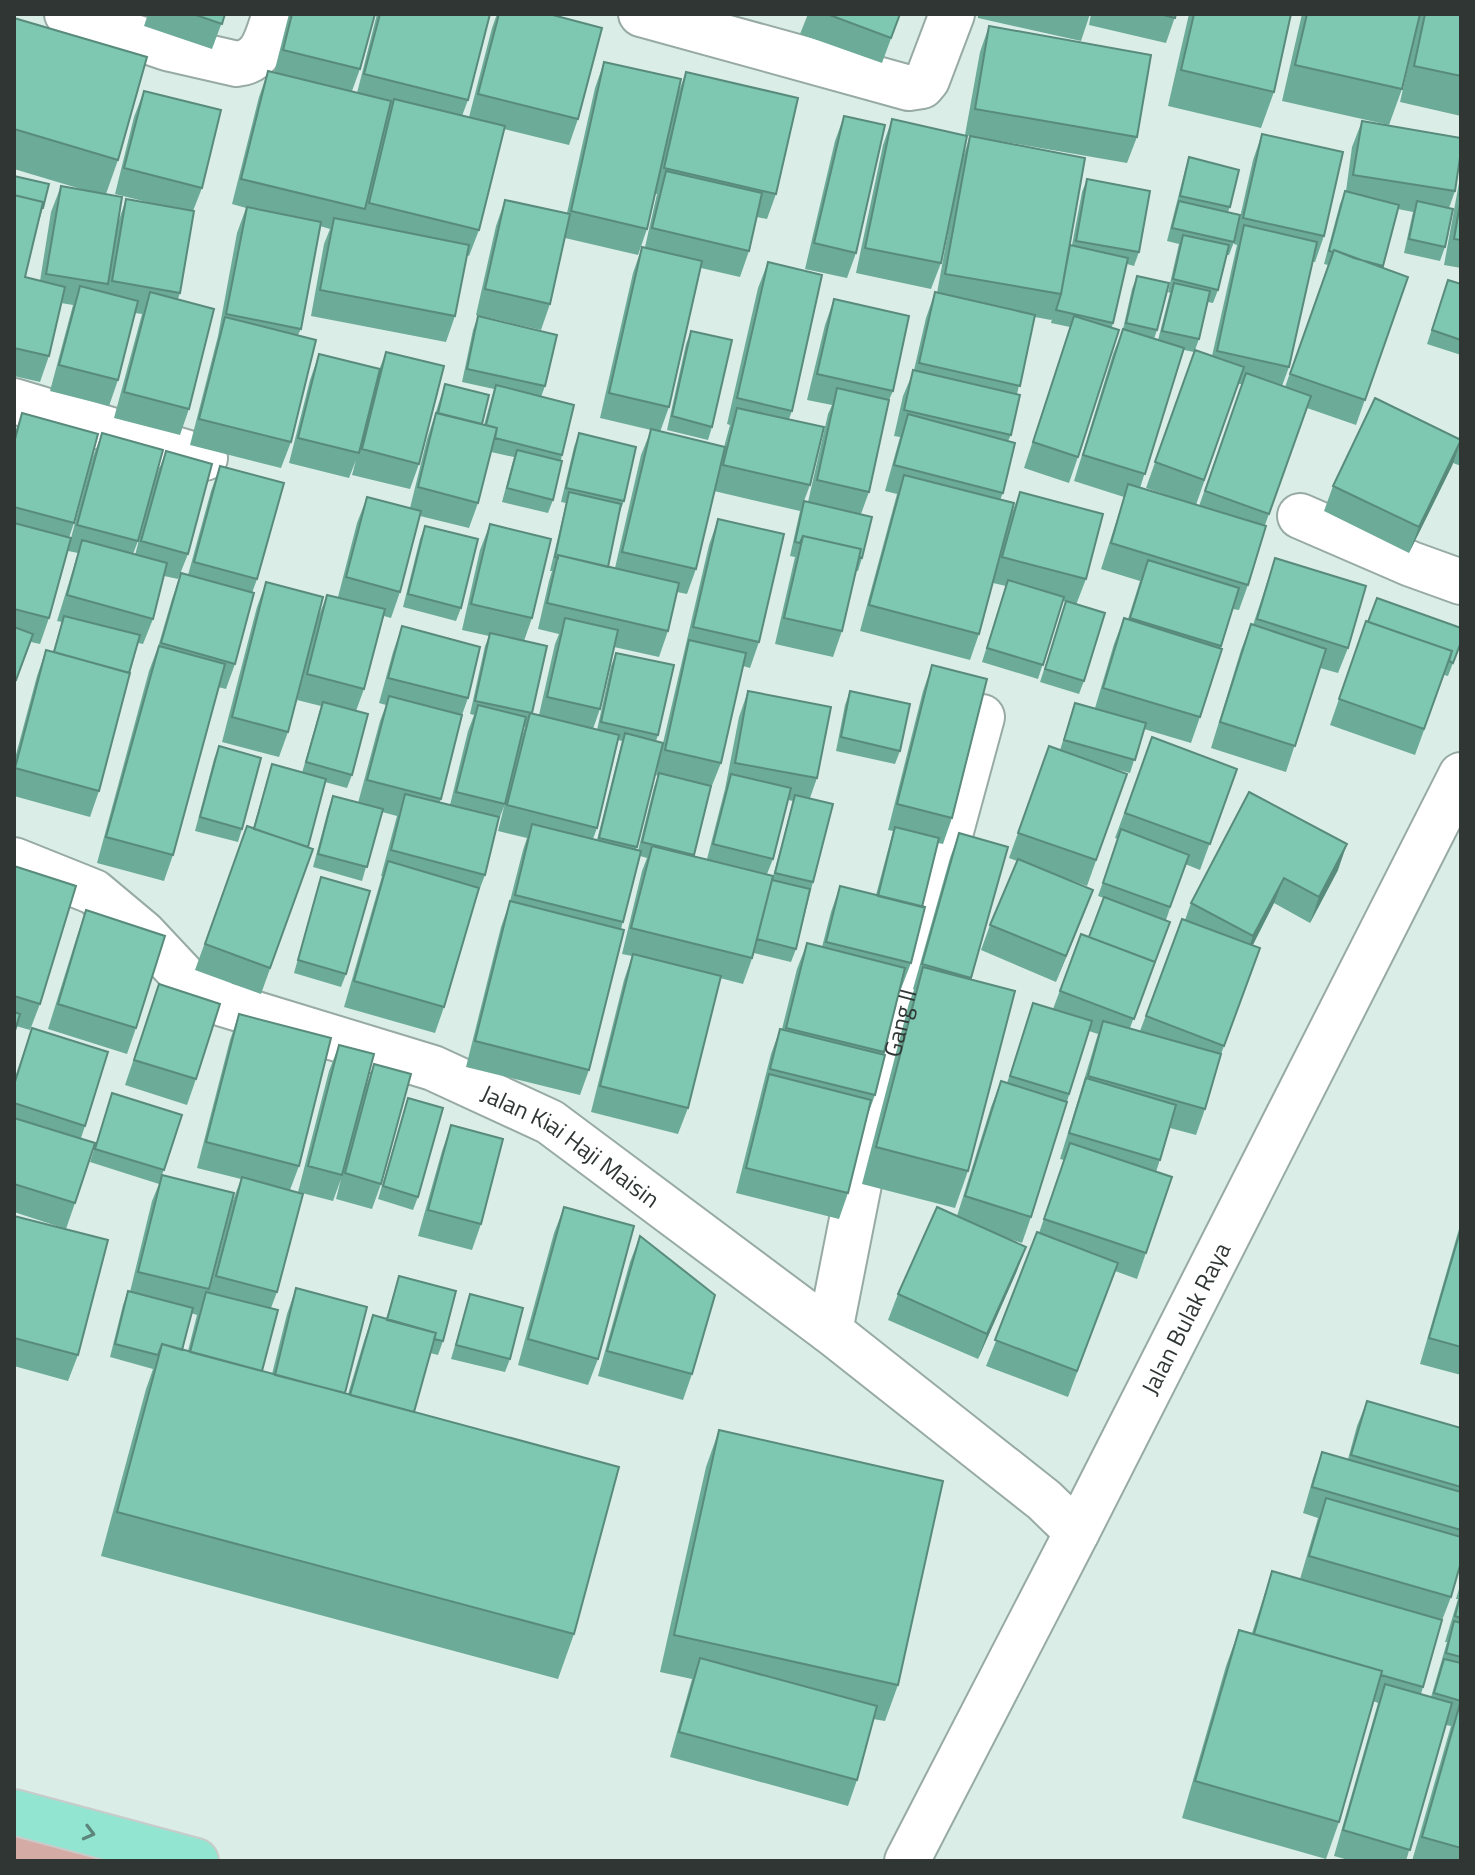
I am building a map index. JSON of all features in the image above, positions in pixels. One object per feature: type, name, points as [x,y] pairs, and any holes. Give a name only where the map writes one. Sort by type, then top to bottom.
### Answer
[{"type":"main road","points":[[14,1812],[196,1861]]},
{"type":"street","points":[[67,14],[167,48],[237,64],[248,63],[263,47],[275,14]]},
{"type":"street","points":[[641,14],[909,88],[922,86],[927,80],[952,14]]},
{"type":"street","points":[[15,404],[205,458]]},
{"type":"street","points":[[1300,516],[1461,582]]},
{"type":"street","name":"Gang II","points":[[830,1331],[859,1184],[982,717]]},
{"type":"street","name":"Jalan Bulak Raya","points":[[907,1861],[1461,775]]},
{"type":"street","name":"Jalan Kiai Haji Maisin","points":[[14,860],[94,892],[143,933],[189,982],[223,1004],[433,1068],[550,1122],[830,1331],[1044,1500],[1077,1532]]},
{"type":"shaded area","points":[[14,1812],[196,1861],[14,1861]]},
{"type":"building","points":[[193,14],[225,14],[222,24]]},
{"type":"building","points":[[292,14],[375,14],[360,69],[283,50]]},
{"type":"building","points":[[380,14],[490,14],[468,100],[364,74]]},
{"type":"building","points":[[499,14],[549,14],[602,28],[578,119],[478,94]]},
{"type":"building","points":[[827,14],[900,14],[891,38]]},
{"type":"building","points":[[1194,14],[1291,14],[1274,92],[1181,70]]},
{"type":"building","points":[[1307,14],[1420,14],[1402,89],[1295,65]]},
{"type":"building","points":[[1425,14],[1461,14],[1461,76],[1414,66]]},
{"type":"building","points":[[14,18],[147,57],[118,160],[14,129]]},
{"type":"building","points":[[989,26],[1151,55],[1137,137],[975,109]]},
{"type":"building","points":[[604,62],[681,79],[647,229],[571,211]]},
{"type":"building","points":[[268,71],[391,101],[365,209],[241,179]]},
{"type":"building","points":[[686,72],[798,98],[776,194],[664,168]]},
{"type":"building","points":[[144,91],[221,110],[202,188],[124,168]]},
{"type":"building","points":[[394,99],[505,126],[479,230],[369,203]]},
{"type":"building","points":[[844,116],[885,125],[856,253],[814,243]]},
{"type":"building","points":[[892,119],[967,136],[941,263],[865,248]]},
{"type":"building","points":[[1362,121],[1461,138],[1455,191],[1353,175]]},
{"type":"building","points":[[1262,134],[1343,152],[1324,236],[1243,218]]},
{"type":"building","points":[[970,136],[1085,158],[1061,294],[945,274]]},
{"type":"building","points":[[1189,157],[1239,170],[1230,207],[1180,196]]},
{"type":"building","points":[[666,171],[762,193],[749,251],[652,228]]},
{"type":"building","points":[[14,176],[49,184],[43,208],[43,202],[14,195]]},
{"type":"building","points":[[1087,179],[1150,191],[1139,252],[1076,241]]},
{"type":"building","points":[[61,186],[122,197],[108,284],[46,274]]},
{"type":"building","points":[[1345,191],[1399,205],[1383,266],[1329,251]]},
{"type":"building","points":[[14,195],[43,202],[25,277],[65,287],[49,356],[14,348]]},
{"type":"building","points":[[1461,198],[1461,240],[1454,239]]},
{"type":"building","points":[[126,199],[194,211],[180,293],[112,281]]},
{"type":"building","points":[[505,200],[570,214],[550,304],[485,289]]},
{"type":"building","points":[[1179,201],[1240,215],[1234,242],[1172,228]]},
{"type":"building","points":[[1417,201],[1453,209],[1445,247],[1409,239]]},
{"type":"building","points":[[247,207],[321,222],[301,329],[226,314]]},
{"type":"building","points":[[334,218],[469,245],[455,316],[320,290]]},
{"type":"building","points":[[1244,225],[1317,242],[1289,367],[1217,351]]},
{"type":"building","points":[[1183,235],[1229,245],[1218,290],[1173,279]]},
{"type":"building","points":[[1070,245],[1128,258],[1113,323],[1056,310]]},
{"type":"building","points":[[642,247],[702,261],[669,407],[609,393]]},
{"type":"building","points":[[1334,250],[1408,277],[1365,400],[1290,374]]},
{"type":"building","points":[[768,262],[822,275],[792,411],[737,398]]},
{"type":"building","points":[[1137,276],[1169,283],[1157,330],[1126,323]]},
{"type":"building","points":[[1448,280],[1461,284],[1461,340],[1432,330]]},
{"type":"building","points":[[1174,283],[1210,291],[1199,339],[1162,331]]},
{"type":"building","points":[[80,286],[138,301],[118,380],[59,365]]},
{"type":"building","points":[[150,292],[214,309],[189,409],[124,392]]},
{"type":"building","points":[[935,292],[1035,315],[1020,386],[919,363]]},
{"type":"building","points":[[834,299],[909,316],[893,391],[817,374]]},
{"type":"building","points":[[478,316],[557,335],[545,386],[467,369]]},
{"type":"building","points":[[1074,316],[1119,330],[1078,457],[1033,442]]},
{"type":"building","points":[[225,317],[316,340],[291,442],[199,419]]},
{"type":"building","points":[[1123,329],[1184,348],[1145,474],[1083,455]]},
{"type":"building","points":[[691,331],[732,340],[712,427],[672,416]]},
{"type":"building","points":[[1195,350],[1244,367],[1204,480],[1155,462]]},
{"type":"building","points":[[386,352],[444,366],[419,464],[362,449]]},
{"type":"building","points":[[319,354],[380,369],[359,453],[298,438]]},
{"type":"building","points":[[913,370],[1020,395],[1011,435],[904,410]]},
{"type":"building","points":[[1246,373],[1311,396],[1269,514],[1205,491]]},
{"type":"building","points":[[445,384],[489,395],[482,424],[438,413]]},
{"type":"building","points":[[496,385],[574,405],[562,455],[495,438],[497,428],[486,425]]},
{"type":"building","points":[[837,388],[889,400],[869,492],[817,480]]},
{"type":"building","points":[[1375,398],[1461,440],[1419,527],[1333,486]]},
{"type":"building","points":[[737,408],[824,427],[810,485],[723,465]]},
{"type":"building","points":[[22,413],[98,434],[74,523],[14,507],[14,443]]},
{"type":"building","points":[[436,413],[497,428],[478,503],[418,487]]},
{"type":"building","points":[[908,414],[1015,443],[1003,493],[894,465]]},
{"type":"building","points":[[651,429],[725,447],[696,569],[622,552]]},
{"type":"building","points":[[102,433],[163,450],[138,541],[77,525]]},
{"type":"building","points":[[579,433],[636,447],[624,501],[566,488]]},
{"type":"building","points":[[517,450],[562,461],[553,500],[507,488]]},
{"type":"building","points":[[166,451],[212,464],[188,554],[141,541]]},
{"type":"building","points":[[220,466],[284,483],[257,579],[194,562]]},
{"type":"building","points":[[904,475],[1014,503],[979,634],[869,605]]},
{"type":"building","points":[[1128,484],[1266,526],[1248,585],[1111,543]]},
{"type":"building","points":[[569,492],[621,504],[608,567],[558,555],[558,558],[555,557]]},
{"type":"building","points":[[1020,492],[1103,514],[1086,579],[1002,557]]},
{"type":"building","points":[[367,497],[421,511],[400,592],[346,577]]},
{"type":"building","points":[[804,501],[872,517],[862,558],[859,557],[861,549],[803,536],[800,543],[795,542]]},
{"type":"building","points":[[718,519],[784,534],[759,642],[693,627]]},
{"type":"building","points":[[14,523],[71,538],[49,618],[14,609]]},
{"type":"building","points":[[490,524],[551,539],[532,618],[471,604]]},
{"type":"building","points":[[425,526],[478,539],[461,608],[408,594]]},
{"type":"building","points":[[803,536],[861,549],[842,631],[784,618]]},
{"type":"building","points":[[82,540],[167,563],[153,619],[67,595]]},
{"type":"building","points":[[558,555],[679,583],[668,631],[547,603]]},
{"type":"building","points":[[1275,558],[1366,586],[1348,648],[1257,619]]},
{"type":"building","points":[[1148,560],[1239,588],[1221,646],[1130,618]]},
{"type":"building","points":[[181,573],[254,593],[235,664],[161,643]]},
{"type":"building","points":[[1008,580],[1064,597],[1043,665],[987,648]]},
{"type":"building","points":[[266,582],[323,597],[288,732],[232,717]]},
{"type":"building","points":[[327,595],[385,609],[364,689],[307,674]]},
{"type":"building","points":[[1377,598],[1461,628],[1461,642],[1453,663],[1449,661],[1452,651],[1368,622]]},
{"type":"building","points":[[1066,601],[1105,613],[1084,681],[1045,669]]},
{"type":"building","points":[[64,616],[140,635],[129,673],[54,652]]},
{"type":"building","points":[[565,618],[618,630],[600,709],[547,697]]},
{"type":"building","points":[[1124,618],[1222,649],[1200,717],[1103,688]]},
{"type":"building","points":[[1366,621],[1452,651],[1424,729],[1339,699]]},
{"type":"building","points":[[1251,624],[1326,649],[1295,746],[1220,722]]},
{"type":"building","points":[[402,626],[480,647],[468,698],[388,678]]},
{"type":"building","points":[[14,627],[33,634],[16,680],[14,679]]},
{"type":"building","points":[[490,633],[547,646],[532,713],[475,701]]},
{"type":"building","points":[[689,640],[746,653],[721,763],[665,750]]},
{"type":"building","points":[[159,646],[225,664],[173,855],[106,837]]},
{"type":"building","points":[[46,650],[130,673],[99,791],[15,768]]},
{"type":"building","points":[[616,653],[674,665],[658,735],[601,722]]},
{"type":"building","points":[[932,665],[987,679],[952,818],[897,804]]},
{"type":"building","points":[[748,691],[831,707],[817,778],[735,763]]},
{"type":"building","points":[[850,691],[910,704],[900,751],[841,737]]},
{"type":"building","points":[[389,696],[462,715],[441,799],[367,780]]},
{"type":"building","points":[[323,702],[368,714],[352,775],[306,762]]},
{"type":"building","points":[[1075,703],[1146,723],[1135,760],[1064,740]]},
{"type":"building","points":[[478,705],[526,717],[505,804],[456,792]]},
{"type":"building","points":[[530,713],[619,735],[597,828],[507,805]]},
{"type":"building","points":[[625,733],[663,743],[637,847],[599,838]]},
{"type":"building","points":[[1152,737],[1237,769],[1210,844],[1125,813]]},
{"type":"building","points":[[219,746],[261,758],[242,829],[200,817]]},
{"type":"building","points":[[1049,746],[1127,774],[1096,860],[1018,833]]},
{"type":"building","points":[[272,764],[326,779],[308,847],[254,829]]},
{"type":"building","points":[[659,773],[711,786],[694,855],[642,842]]},
{"type":"building","points":[[731,774],[791,788],[773,859],[713,844]]},
{"type":"building","points":[[1249,792],[1347,844],[1319,897],[1284,878],[1253,936],[1191,903]]},
{"type":"building","points":[[405,794],[499,817],[485,875],[391,850]]},
{"type":"building","points":[[795,795],[833,804],[813,882],[775,873]]},
{"type":"building","points":[[333,796],[383,809],[367,867],[318,854]]},
{"type":"building","points":[[532,824],[641,851],[623,922],[515,895]]},
{"type":"building","points":[[247,826],[313,849],[270,968],[205,944]]},
{"type":"building","points":[[895,827],[939,838],[922,907],[878,896]]},
{"type":"building","points":[[1121,829],[1189,855],[1170,907],[1103,883]]},
{"type":"building","points":[[959,833],[1008,847],[971,978],[922,964]]},
{"type":"building","points":[[652,846],[773,876],[752,958],[631,928]]},
{"type":"building","points":[[1018,859],[1093,890],[1066,956],[990,925]]},
{"type":"building","points":[[388,861],[479,888],[444,1007],[354,981]]},
{"type":"building","points":[[14,866],[76,886],[40,1004],[14,996]]},
{"type":"building","points":[[321,877],[370,891],[346,974],[298,960]]},
{"type":"building","points":[[772,880],[810,889],[796,949],[757,939]]},
{"type":"building","points":[[840,886],[925,907],[911,963],[826,942]]},
{"type":"building","points":[[1104,897],[1170,922],[1155,962],[1089,937]]},
{"type":"building","points":[[510,901],[624,930],[589,1070],[475,1041]]},
{"type":"building","points":[[86,910],[165,936],[136,1028],[58,1004]]},
{"type":"building","points":[[1182,919],[1260,948],[1224,1046],[1146,1016]]},
{"type":"building","points":[[1081,934],[1155,962],[1134,1019],[1060,991]]},
{"type":"building","points":[[807,943],[905,968],[884,1052],[786,1028]]},
{"type":"building","points":[[633,954],[721,976],[688,1108],[600,1086]]},
{"type":"building","points":[[923,967],[1015,991],[968,1171],[876,1147]]},
{"type":"building","points":[[159,984],[220,1004],[196,1079],[134,1060]]},
{"type":"building","points":[[1033,1003],[1092,1021],[1069,1094],[1010,1076]]},
{"type":"building","points":[[14,1012],[20,1014],[14,1034]]},
{"type":"building","points":[[239,1014],[331,1038],[299,1166],[206,1142]]},
{"type":"building","points":[[1103,1021],[1221,1054],[1205,1109],[1088,1076]]},
{"type":"building","points":[[32,1028],[108,1052],[85,1126],[14,1103],[14,1085]]},
{"type":"building","points":[[780,1029],[885,1055],[875,1095],[770,1069]]},
{"type":"building","points":[[339,1045],[374,1054],[342,1175],[308,1166]]},
{"type":"building","points":[[374,1064],[411,1074],[381,1184],[345,1173]]},
{"type":"building","points":[[769,1074],[871,1100],[848,1193],[746,1168]]},
{"type":"building","points":[[1086,1078],[1176,1105],[1160,1160],[1069,1133]]},
{"type":"building","points":[[1001,1081],[1067,1102],[1031,1217],[965,1196]]},
{"type":"building","points":[[112,1093],[182,1115],[164,1170],[95,1149]]},
{"type":"building","points":[[408,1098],[443,1108],[418,1197],[383,1186]]},
{"type":"building","points":[[14,1118],[95,1143],[75,1203],[14,1184]]},
{"type":"building","points":[[451,1125],[503,1139],[481,1224],[428,1210]]},
{"type":"building","points":[[1070,1143],[1172,1177],[1146,1253],[1044,1219]]},
{"type":"building","points":[[162,1175],[234,1193],[209,1289],[138,1272]]},
{"type":"building","points":[[242,1177],[303,1194],[277,1292],[216,1276]]},
{"type":"building","points":[[564,1207],[634,1226],[598,1359],[528,1339]]},
{"type":"building","points":[[937,1207],[1026,1247],[987,1334],[898,1294]]},
{"type":"building","points":[[14,1216],[108,1240],[78,1355],[14,1338]]},
{"type":"building","points":[[1461,1228],[1461,1347],[1429,1338]]},
{"type":"building","points":[[1037,1232],[1118,1263],[1077,1371],[995,1340]]},
{"type":"building","points":[[640,1236],[715,1295],[692,1374],[607,1351]]},
{"type":"building","points":[[399,1276],[456,1291],[443,1341],[434,1339],[436,1333],[387,1320]]},
{"type":"building","points":[[296,1288],[367,1307],[345,1393],[275,1375]]},
{"type":"building","points":[[128,1291],[193,1308],[182,1350],[162,1344],[158,1355],[115,1344]]},
{"type":"building","points":[[206,1292],[278,1310],[262,1371],[190,1352]]},
{"type":"building","points":[[470,1294],[523,1308],[510,1359],[456,1345]]},
{"type":"building","points":[[373,1315],[436,1333],[414,1412],[350,1395]]},
{"type":"building","points":[[162,1344],[619,1467],[574,1634],[117,1512]]},
{"type":"building","points":[[1367,1401],[1461,1428],[1461,1487],[1351,1455]]},
{"type":"building","points":[[719,1430],[943,1481],[898,1685],[674,1635]]},
{"type":"building","points":[[1322,1452],[1461,1492],[1461,1530],[1312,1487]]},
{"type":"building","points":[[1326,1498],[1461,1537],[1461,1562],[1451,1597],[1309,1556]]},
{"type":"building","points":[[1272,1571],[1442,1620],[1423,1687],[1381,1675],[1382,1671],[1254,1634]]},
{"type":"building","points":[[1461,1593],[1461,1618],[1455,1616]]},
{"type":"building","points":[[1454,1621],[1461,1623],[1461,1657],[1446,1653]]},
{"type":"building","points":[[1239,1630],[1382,1671],[1339,1822],[1195,1781]]},
{"type":"building","points":[[700,1658],[877,1706],[857,1780],[679,1732]]},
{"type":"building","points":[[1444,1659],[1461,1663],[1461,1701],[1434,1693]]},
{"type":"building","points":[[1385,1684],[1452,1703],[1410,1850],[1343,1830]]},
{"type":"building","points":[[1461,1700],[1461,1848],[1422,1837]]}]
